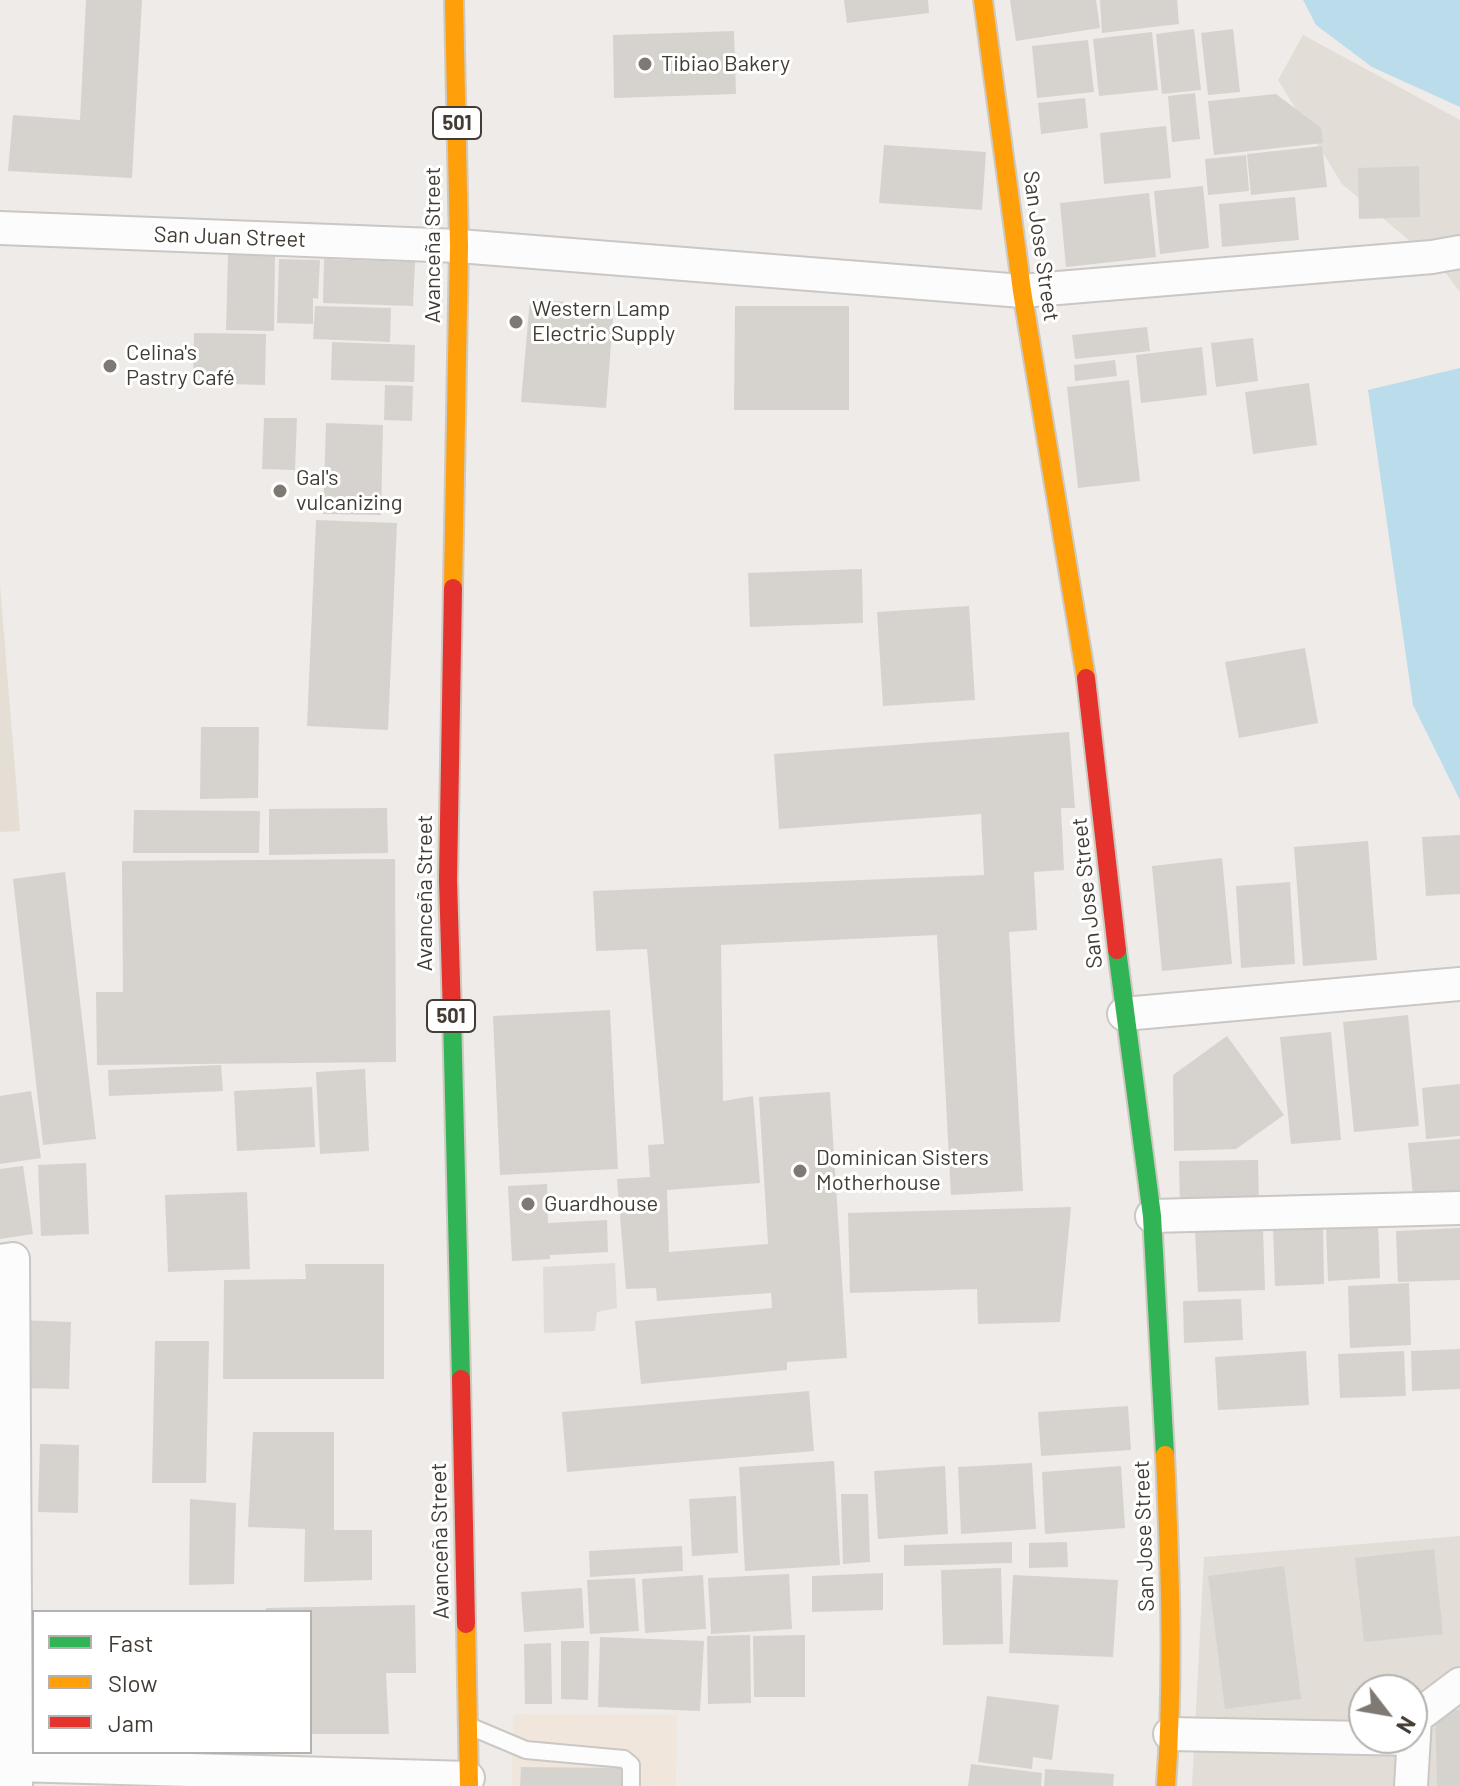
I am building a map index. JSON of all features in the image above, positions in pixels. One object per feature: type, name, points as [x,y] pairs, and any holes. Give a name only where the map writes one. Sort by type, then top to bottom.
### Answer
[{"type":"street","name":"Avanceña Street","points":[[454,0],[459,246],[448,880],[460,1307],[468,1782]]},
{"type":"street","name":"San Jose Street","points":[[983,0],[1022,291],[1090,700],[1124,1014],[1152,1216],[1170,1557],[1170,1734],[1166,1786]]},
{"type":"street","name":"San Juan Street","points":[[0,228],[459,246],[1022,291],[1432,257],[1460,252]]},
{"type":"street","points":[[1124,1014],[1460,984]]},
{"type":"street","points":[[1152,1216],[1460,1208]]},
{"type":"street","points":[[0,1261],[13,1259],[16,1776],[468,1782]]},
{"type":"street","points":[[1428,1708],[1460,1684]]},
{"type":"street","points":[[1170,1734],[1348,1738]]},
{"type":"street","points":[[1411,1786],[1413,1754]]},
{"type":"lane","points":[[468,1726],[526,1750],[624,1759],[631,1765],[631,1786]]},
{"type":"shaded area","points":[[1303,35],[1460,120],[1460,292],[1441,267],[1342,184],[1278,80]]},
{"type":"shaded area","points":[[0,585],[20,831],[0,832]]},
{"type":"shaded area","points":[[615,1263],[617,1308],[597,1312],[595,1331],[544,1333],[543,1267]]},
{"type":"shaded area","points":[[1460,1536],[1460,1786],[1192,1786],[1204,1557]]},
{"type":"shaded area","points":[[513,1714],[677,1715],[676,1786],[512,1786]]},
{"type":"water","points":[[1303,0],[1460,0],[1460,107],[1372,67],[1316,25]]},
{"type":"water","points":[[1460,368],[1460,800],[1413,705],[1368,390]]},
{"type":"building","points":[[86,0],[142,0],[132,178],[8,171],[13,115],[80,120]]},
{"type":"building","points":[[844,0],[928,0],[929,13],[847,23]]},
{"type":"building","points":[[1010,0],[1096,0],[1100,28],[1016,41]]},
{"type":"building","points":[[1100,0],[1177,0],[1179,24],[1102,33]]},
{"type":"building","points":[[1194,29],[1201,90],[1162,94],[1156,34]]},
{"type":"building","points":[[1233,29],[1240,92],[1208,95],[1201,33]]},
{"type":"building","points":[[734,31],[736,94],[614,98],[613,35]]},
{"type":"building","points":[[1152,32],[1158,90],[1099,96],[1093,39]]},
{"type":"building","points":[[1088,40],[1094,92],[1037,98],[1032,46]]},
{"type":"building","points":[[1195,93],[1200,139],[1172,142],[1168,96]]},
{"type":"building","points":[[1276,94],[1321,128],[1323,143],[1214,155],[1208,101]]},
{"type":"building","points":[[1085,98],[1088,128],[1041,134],[1038,103]]},
{"type":"building","points":[[1166,126],[1171,178],[1104,184],[1100,133]]},
{"type":"building","points":[[884,145],[986,152],[982,210],[879,203]]},
{"type":"building","points":[[1322,146],[1327,187],[1251,195],[1247,154]]},
{"type":"building","points":[[1246,155],[1249,191],[1208,195],[1205,159]]},
{"type":"building","points":[[1419,166],[1420,217],[1359,219],[1358,168]]},
{"type":"building","points":[[1203,186],[1209,248],[1160,254],[1154,191]]},
{"type":"building","points":[[1149,193],[1156,257],[1066,267],[1060,203]]},
{"type":"building","points":[[1295,197],[1299,240],[1222,247],[1219,204]]},
{"type":"building","points":[[228,255],[275,255],[274,331],[226,330]]},
{"type":"building","points":[[279,259],[320,260],[318,299],[313,298],[313,324],[277,323]]},
{"type":"building","points":[[324,259],[415,262],[413,306],[323,303]]},
{"type":"building","points":[[530,299],[614,306],[606,408],[521,402]]},
{"type":"building","points":[[315,306],[391,308],[390,342],[313,339]]},
{"type":"building","points":[[735,306],[849,306],[849,410],[734,410]]},
{"type":"building","points":[[1147,327],[1150,351],[1075,359],[1072,335]]},
{"type":"building","points":[[194,333],[266,334],[265,385],[193,383]]},
{"type":"building","points":[[1253,338],[1258,381],[1216,387],[1211,343]]},
{"type":"building","points":[[332,342],[415,345],[414,382],[331,380]]},
{"type":"building","points":[[1202,347],[1207,395],[1141,403],[1136,355]]},
{"type":"building","points":[[1115,360],[1117,376],[1075,381],[1074,365]]},
{"type":"building","points":[[1129,380],[1140,481],[1078,488],[1067,387]]},
{"type":"building","points":[[1309,383],[1317,445],[1253,454],[1245,392]]},
{"type":"building","points":[[385,385],[413,386],[412,421],[384,420]]},
{"type":"building","points":[[264,418],[297,418],[295,470],[262,469]]},
{"type":"building","points":[[326,423],[383,425],[381,515],[323,514]]},
{"type":"building","points":[[316,520],[397,523],[388,730],[307,726]]},
{"type":"building","points":[[862,569],[863,623],[750,627],[748,573]]},
{"type":"building","points":[[969,606],[975,700],[883,706],[877,612]]},
{"type":"building","points":[[1305,648],[1318,723],[1239,738],[1225,662]]},
{"type":"building","points":[[201,727],[259,727],[258,798],[200,799]]},
{"type":"building","points":[[1069,732],[1075,808],[1061,808],[1064,870],[1034,872],[1037,930],[1009,932],[1023,1191],[951,1195],[937,935],[721,945],[723,1101],[753,1096],[760,1183],[667,1190],[669,1252],[768,1244],[759,1097],[830,1092],[847,1358],[787,1362],[787,1370],[641,1384],[635,1321],[772,1308],[771,1293],[657,1301],[656,1288],[626,1289],[617,1179],[650,1177],[648,1145],[664,1144],[647,949],[596,951],[593,891],[984,875],[981,814],[779,829],[774,754]]},
{"type":"building","points":[[387,808],[388,853],[269,855],[269,809]]},
{"type":"building","points":[[134,810],[260,811],[259,853],[133,853]]},
{"type":"building","points":[[1460,835],[1460,894],[1426,896],[1422,837]]},
{"type":"building","points":[[1368,841],[1377,960],[1303,966],[1294,847]]},
{"type":"building","points":[[1222,858],[1232,964],[1162,971],[1152,866]]},
{"type":"building","points":[[395,859],[396,1062],[97,1065],[96,992],[123,992],[122,861]]},
{"type":"building","points":[[65,872],[96,1139],[43,1145],[13,879]]},
{"type":"building","points":[[1290,882],[1295,964],[1241,968],[1236,886]]},
{"type":"building","points":[[610,1010],[618,1169],[500,1175],[493,1016]]},
{"type":"building","points":[[1408,1015],[1419,1126],[1354,1132],[1343,1022]]},
{"type":"building","points":[[1331,1032],[1341,1140],[1291,1144],[1280,1037]]},
{"type":"building","points":[[1227,1036],[1284,1115],[1236,1149],[1174,1151],[1173,1075]]},
{"type":"building","points":[[221,1065],[223,1091],[109,1096],[108,1070]]},
{"type":"building","points":[[365,1069],[369,1151],[320,1154],[316,1072]]},
{"type":"building","points":[[1460,1084],[1460,1136],[1426,1139],[1422,1088]]},
{"type":"building","points":[[312,1087],[315,1147],[237,1151],[234,1091]]},
{"type":"building","points":[[31,1091],[41,1158],[0,1164],[0,1096]]},
{"type":"building","points":[[1460,1139],[1460,1192],[1413,1196],[1408,1143]]},
{"type":"building","points":[[1258,1160],[1259,1207],[1180,1209],[1179,1161]]},
{"type":"building","points":[[86,1163],[89,1234],[41,1236],[38,1165]]},
{"type":"building","points":[[23,1166],[33,1234],[0,1239],[0,1169]]},
{"type":"building","name":"Guardhouse","points":[[547,1184],[548,1223],[607,1220],[608,1252],[550,1255],[550,1259],[512,1261],[508,1186]]},
{"type":"building","points":[[247,1192],[250,1269],[168,1272],[165,1195]]},
{"type":"building","points":[[1071,1207],[1060,1322],[978,1324],[977,1289],[850,1293],[848,1213]]},
{"type":"building","points":[[1378,1222],[1380,1278],[1328,1281],[1326,1225]]},
{"type":"building","points":[[1323,1225],[1324,1284],[1275,1286],[1273,1227]]},
{"type":"building","points":[[1263,1228],[1265,1290],[1198,1292],[1195,1231]]},
{"type":"building","points":[[1460,1228],[1460,1280],[1398,1282],[1396,1231]]},
{"type":"building","points":[[305,1264],[384,1264],[384,1379],[223,1379],[224,1280],[306,1279]]},
{"type":"building","points":[[1409,1283],[1411,1345],[1350,1348],[1348,1286]]},
{"type":"building","points":[[1241,1299],[1243,1340],[1184,1343],[1183,1301]]},
{"type":"building","points":[[21,1320],[71,1322],[69,1389],[20,1388]]},
{"type":"building","points":[[155,1341],[209,1341],[206,1483],[152,1483]]},
{"type":"building","points":[[1460,1349],[1460,1389],[1412,1391],[1411,1351]]},
{"type":"building","points":[[1306,1351],[1309,1405],[1218,1410],[1215,1357]]},
{"type":"building","points":[[1404,1351],[1406,1396],[1340,1398],[1338,1354]]},
{"type":"building","points":[[809,1391],[814,1451],[567,1472],[562,1412]]},
{"type":"building","points":[[1128,1406],[1131,1450],[1041,1456],[1038,1412]]},
{"type":"building","points":[[253,1432],[334,1432],[334,1530],[372,1530],[372,1580],[304,1582],[305,1529],[248,1527]]},
{"type":"building","points":[[40,1444],[79,1445],[78,1513],[38,1512]]},
{"type":"building","points":[[834,1461],[840,1565],[745,1571],[739,1467]]},
{"type":"building","points":[[1032,1463],[1036,1529],[961,1534],[958,1467]]},
{"type":"building","points":[[945,1466],[948,1534],[878,1539],[874,1471]]},
{"type":"building","points":[[1121,1466],[1125,1528],[1045,1534],[1042,1472]]},
{"type":"building","points":[[841,1494],[868,1494],[870,1562],[843,1564]]},
{"type":"building","points":[[736,1496],[738,1553],[692,1556],[689,1499]]},
{"type":"building","points":[[190,1499],[236,1503],[234,1584],[189,1585]]},
{"type":"building","points":[[1012,1542],[1012,1563],[904,1566],[904,1545]]},
{"type":"building","points":[[1067,1542],[1068,1567],[1029,1568],[1029,1543]]},
{"type":"building","points":[[682,1546],[683,1571],[590,1577],[589,1551]]},
{"type":"building","points":[[1434,1549],[1443,1634],[1364,1642],[1355,1558]]},
{"type":"building","points":[[1284,1566],[1301,1699],[1225,1709],[1208,1576]]},
{"type":"building","points":[[1001,1568],[1003,1644],[943,1645],[941,1570]]},
{"type":"building","points":[[883,1573],[883,1610],[812,1612],[812,1576]]},
{"type":"building","points":[[789,1574],[792,1629],[711,1634],[708,1578]]},
{"type":"building","points":[[703,1575],[706,1629],[645,1633],[642,1579]]},
{"type":"building","points":[[1013,1575],[1118,1580],[1113,1657],[1009,1653]]},
{"type":"building","points":[[635,1578],[639,1631],[590,1634],[587,1580]]},
{"type":"building","points":[[582,1588],[584,1628],[524,1632],[521,1592]]},
{"type":"building","points":[[415,1605],[416,1673],[386,1673],[389,1734],[312,1734],[312,1610],[266,1608]]},
{"type":"building","points":[[750,1635],[751,1703],[708,1704],[707,1636]]},
{"type":"building","points":[[805,1635],[805,1697],[754,1697],[753,1636]]},
{"type":"building","points":[[600,1637],[704,1641],[700,1711],[598,1707]]},
{"type":"building","points":[[561,1641],[589,1641],[588,1700],[561,1699]]},
{"type":"building","points":[[551,1643],[552,1704],[525,1704],[524,1644]]},
{"type":"building","points":[[987,1696],[1059,1705],[1052,1760],[1033,1757],[1032,1769],[978,1762]]},
{"type":"building","points":[[1460,1710],[1460,1786],[1437,1786],[1435,1711]]},
{"type":"building","points":[[971,1764],[1042,1773],[1041,1786],[968,1786]]},
{"type":"building","points":[[521,1767],[623,1768],[623,1786],[520,1786]]},
{"type":"building","points":[[1045,1769],[1114,1774],[1113,1786],[1044,1786]]},
{"type":"traffic: fast","points":[[1117,950],[1152,1216],[1165,1455]]},
{"type":"traffic: fast","points":[[452,1015],[461,1379]]},
{"type":"traffic: slow","points":[[453,588],[459,246],[454,0]]},
{"type":"traffic: slow","points":[[983,0],[1022,291],[1086,678]]},
{"type":"traffic: slow","points":[[1165,1455],[1171,1662],[1166,1786]]},
{"type":"traffic: slow","points":[[466,1624],[469,1786]]},
{"type":"traffic: jam","points":[[452,1015],[448,880],[453,588]]},
{"type":"traffic: jam","points":[[1086,678],[1117,950]]},
{"type":"traffic: jam","points":[[461,1379],[466,1624]]},
{"type":"place","name":"Tibiao Bakery","points":[[645,64]]},
{"type":"place","name":"Western Lamp Electric Supply","points":[[516,322]]},
{"type":"place","name":"Celina's Pastry Café","points":[[110,366]]},
{"type":"place","name":"Gal's vulcanizing","points":[[280,491]]},
{"type":"place","name":"Dominican Sisters Motherhouse","points":[[800,1171]]},
{"type":"place","name":"Guardhouse","points":[[528,1204]]}]
